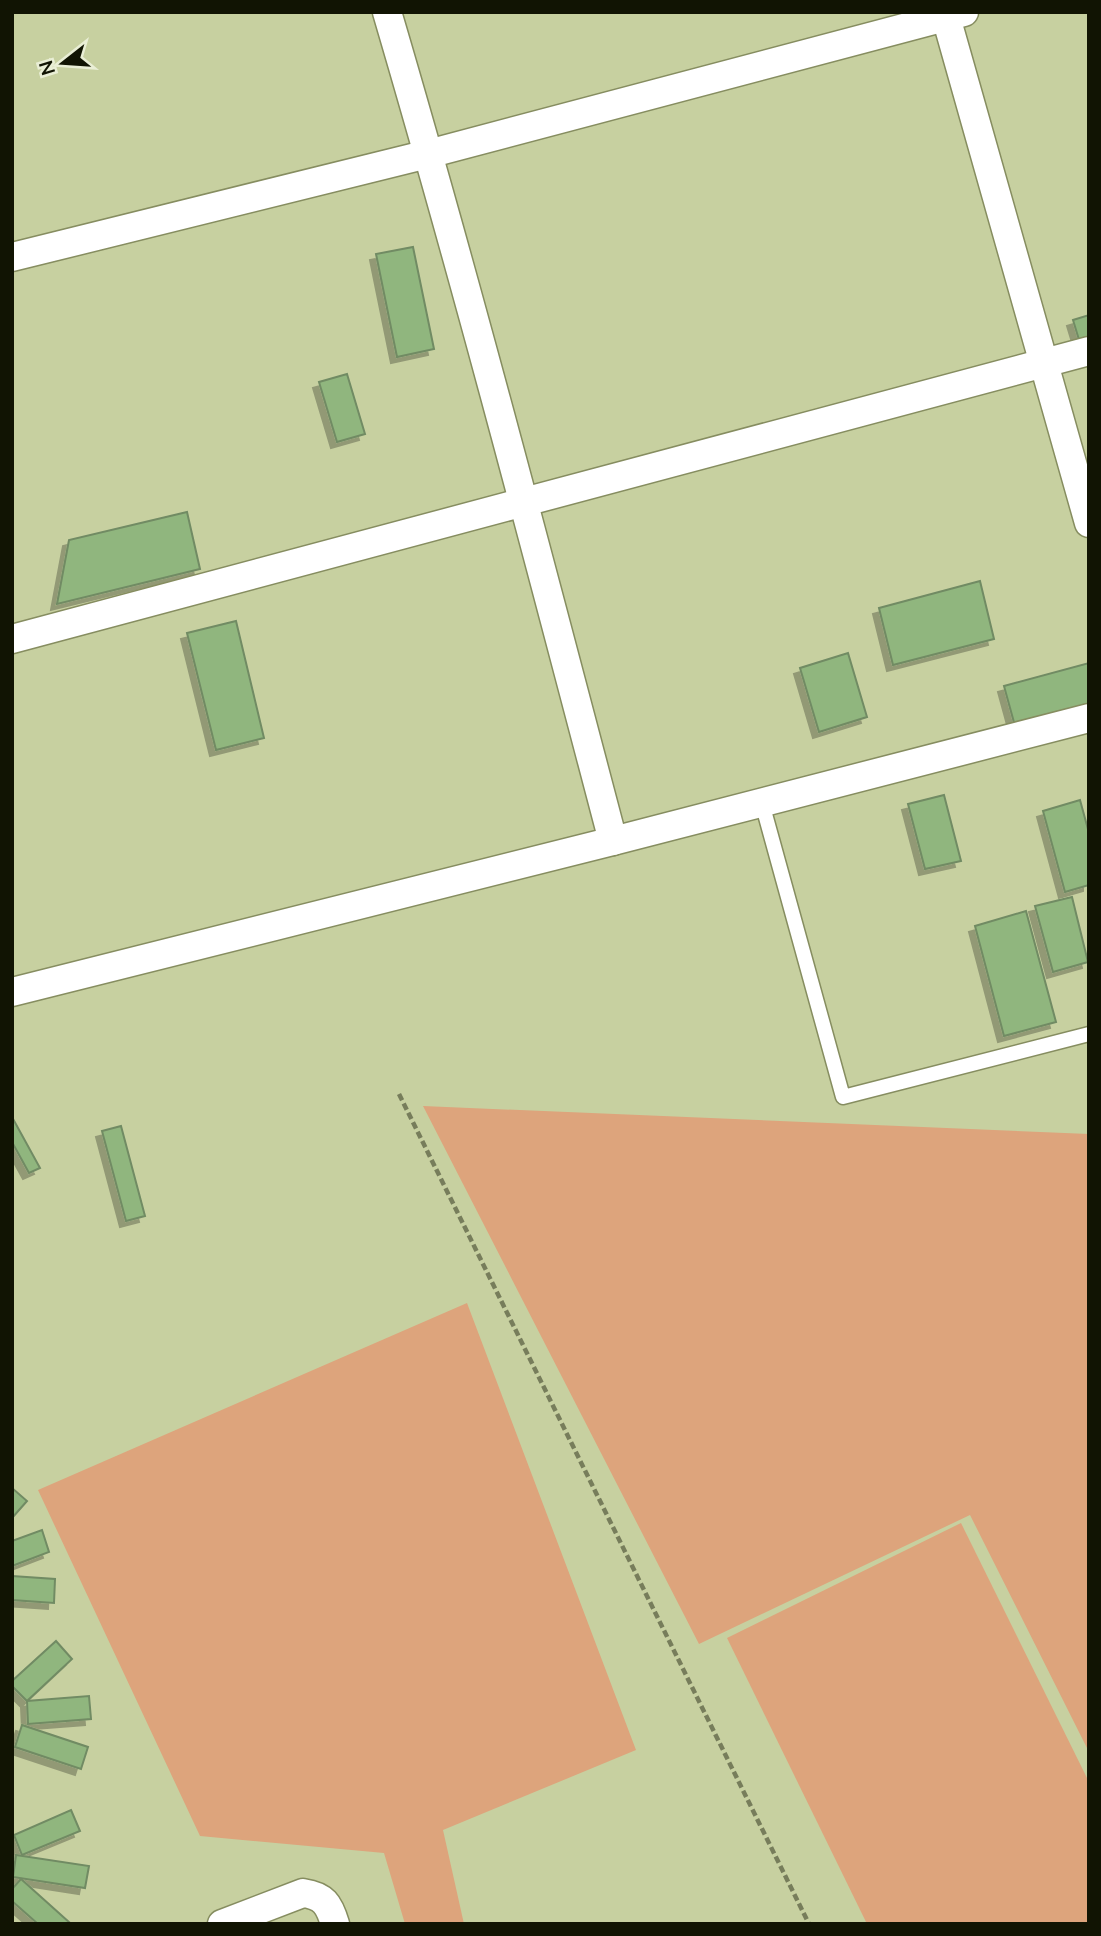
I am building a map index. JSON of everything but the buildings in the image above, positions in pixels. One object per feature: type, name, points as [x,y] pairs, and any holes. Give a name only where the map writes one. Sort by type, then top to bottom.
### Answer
[{"type":"street","points":[[387,12],[524,502],[613,841]]},
{"type":"street","points":[[12,257],[428,154],[955,15],[1044,363],[1089,523]]},
{"type":"street","points":[[12,639],[1089,351]]},
{"type":"street","points":[[12,992],[1089,718]]},
{"type":"street","points":[[222,1924],[303,1893],[317,1895],[327,1904],[335,1924]]},
{"type":"lane","points":[[762,803],[843,1097],[1089,1034]]},
{"type":"path","points":[[399,1094],[809,1924]]},
{"type":"shaded area","points":[[423,1106],[1089,1134],[1089,1752],[970,1515],[699,1644]]},
{"type":"shaded area","points":[[467,1303],[636,1750],[443,1830],[464,1924],[405,1924],[384,1853],[200,1836],[38,1490]]},
{"type":"shaded area","points":[[961,1523],[1089,1782],[1089,1924],[867,1924],[727,1638]]}]
